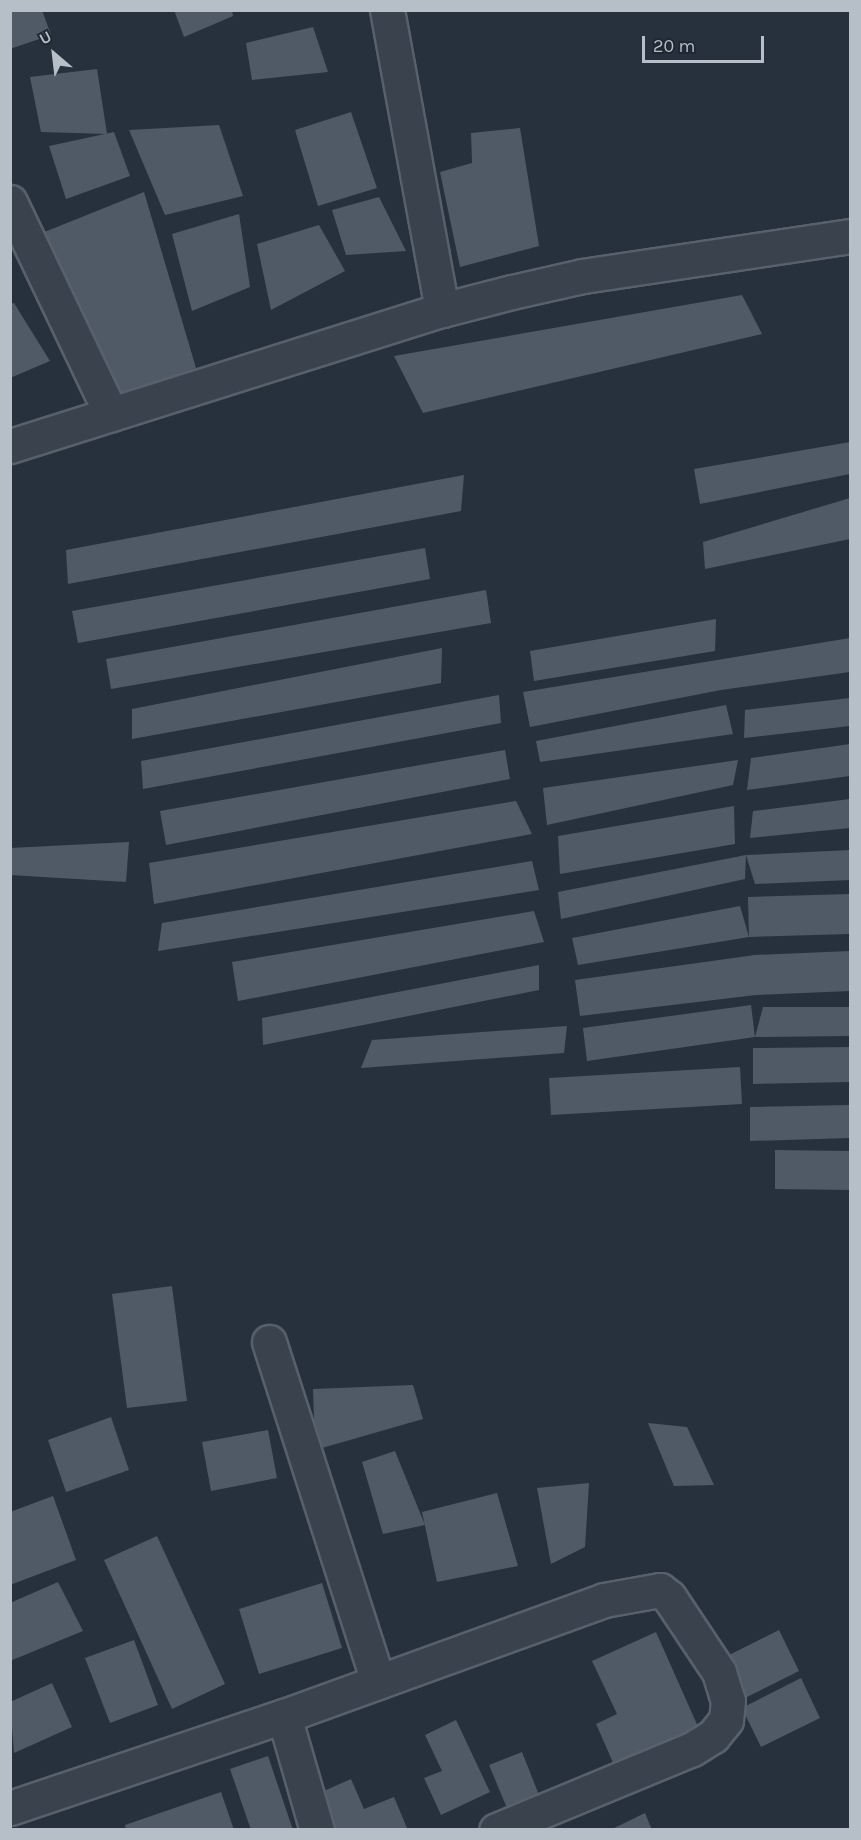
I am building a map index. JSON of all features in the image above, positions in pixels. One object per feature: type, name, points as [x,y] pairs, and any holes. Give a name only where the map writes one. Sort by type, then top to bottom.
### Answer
[{"type":"street","points":[[387,10],[442,310]]},
{"type":"street","points":[[10,202],[111,414]]},
{"type":"street","points":[[10,446],[442,310],[583,276],[850,236]]},
{"type":"street","points":[[269,1342],[378,1682]]},
{"type":"street","points":[[14,1811],[604,1600],[660,1590],[681,1611],[719,1672],[728,1701],[726,1720],[713,1736],[496,1830]]},
{"type":"street","points":[[284,1716],[317,1830]]},
{"type":"building","points":[[10,10],[42,10],[51,35],[10,49]]},
{"type":"building","points":[[174,10],[232,10],[233,16],[184,37]]},
{"type":"building","points":[[313,27],[328,72],[252,80],[246,43]]},
{"type":"building","points":[[97,69],[107,134],[41,132],[30,77]]},
{"type":"building","points":[[351,112],[377,188],[318,206],[295,130]]},
{"type":"building","points":[[219,125],[243,196],[165,215],[129,130]]},
{"type":"building","points":[[520,128],[539,246],[460,267],[440,172],[472,163],[471,133]]},
{"type":"building","points":[[114,132],[130,176],[66,199],[49,146]]},
{"type":"building","points":[[144,192],[196,368],[125,400],[42,233]]},
{"type":"building","points":[[379,197],[406,251],[346,255],[332,210]]},
{"type":"building","points":[[239,214],[250,287],[192,311],[172,234]]},
{"type":"building","points":[[319,225],[345,271],[271,310],[257,244]]},
{"type":"building","points":[[742,295],[762,334],[423,413],[394,356]]},
{"type":"building","points":[[14,303],[50,361],[10,378],[10,304]]},
{"type":"building","points":[[850,442],[850,474],[700,504],[694,469]]},
{"type":"building","points":[[464,475],[461,511],[68,584],[66,550]]},
{"type":"building","points":[[850,498],[850,539],[705,569],[703,542]]},
{"type":"building","points":[[425,548],[430,579],[78,643],[72,611]]},
{"type":"building","points":[[486,590],[491,623],[111,689],[106,659]]},
{"type":"building","points":[[716,619],[715,651],[534,681],[530,651]]},
{"type":"building","points":[[850,638],[850,672],[721,690],[530,727],[523,692]]},
{"type":"building","points":[[442,648],[441,683],[132,739],[132,709]]},
{"type":"building","points":[[499,695],[501,723],[143,789],[141,761]]},
{"type":"building","points":[[850,698],[850,726],[744,738],[745,710]]},
{"type":"building","points":[[726,705],[733,734],[540,762],[536,741]]},
{"type":"building","points":[[850,744],[850,776],[747,790],[751,758]]},
{"type":"building","points":[[505,750],[510,779],[166,845],[160,811]]},
{"type":"building","points":[[738,760],[733,785],[547,825],[543,788]]},
{"type":"building","points":[[850,799],[850,828],[750,838],[753,811]]},
{"type":"building","points":[[516,801],[532,834],[154,904],[149,863]]},
{"type":"building","points":[[734,806],[735,844],[560,874],[558,836]]},
{"type":"building","points":[[129,842],[126,882],[10,875],[10,848]]},
{"type":"building","points":[[850,850],[850,880],[755,884],[746,855]]},
{"type":"building","points":[[746,855],[745,879],[561,919],[558,892]]},
{"type":"building","points":[[532,861],[539,890],[158,951],[162,923]]},
{"type":"building","points":[[850,894],[850,934],[749,937],[748,897]]},
{"type":"building","points":[[740,906],[749,937],[578,965],[572,938]]},
{"type":"building","points":[[534,911],[544,942],[238,1001],[232,962]]},
{"type":"building","points":[[850,951],[850,991],[756,995],[580,1016],[575,980],[755,955]]},
{"type":"building","points":[[539,965],[539,990],[263,1045],[262,1018]]},
{"type":"building","points":[[751,1005],[755,1037],[587,1061],[583,1028]]},
{"type":"building","points":[[763,1007],[850,1007],[850,1036],[755,1037]]},
{"type":"building","points":[[567,1026],[564,1053],[361,1068],[372,1040]]},
{"type":"building","points":[[850,1047],[850,1082],[753,1084],[753,1048]]},
{"type":"building","points":[[740,1067],[742,1104],[551,1115],[549,1078]]},
{"type":"building","points":[[850,1105],[850,1138],[750,1141],[750,1107]]},
{"type":"building","points":[[775,1150],[850,1151],[850,1190],[775,1189]]},
{"type":"building","points":[[172,1286],[187,1401],[127,1408],[112,1294]]},
{"type":"building","points":[[413,1385],[423,1419],[315,1450],[313,1389]]},
{"type":"building","points":[[111,1417],[129,1470],[66,1492],[48,1440]]},
{"type":"building","points":[[648,1423],[687,1427],[714,1485],[674,1486]]},
{"type":"building","points":[[268,1430],[277,1478],[211,1491],[202,1442]]},
{"type":"building","points":[[395,1451],[425,1525],[383,1534],[362,1462]]},
{"type":"building","points":[[589,1483],[585,1547],[551,1564],[537,1488]]},
{"type":"building","points":[[497,1493],[518,1566],[437,1582],[422,1512]]},
{"type":"building","points":[[53,1496],[76,1560],[10,1585],[10,1512]]},
{"type":"building","points":[[157,1536],[225,1684],[172,1709],[104,1560]]},
{"type":"building","points":[[58,1582],[83,1631],[10,1661],[10,1603]]},
{"type":"building","points":[[322,1583],[342,1648],[259,1674],[239,1609]]},
{"type":"building","points":[[779,1630],[799,1671],[745,1698],[725,1657]]},
{"type":"building","points":[[656,1632],[703,1738],[619,1776],[596,1724],[617,1714],[592,1661]]},
{"type":"building","points":[[134,1640],[158,1705],[110,1723],[85,1658]]},
{"type":"building","points":[[801,1678],[820,1718],[761,1747],[742,1708]]},
{"type":"building","points":[[52,1683],[72,1727],[14,1753],[10,1702]]},
{"type":"building","points":[[456,1720],[490,1792],[441,1815],[424,1778],[442,1771],[425,1735]]},
{"type":"building","points":[[522,1752],[541,1800],[509,1813],[489,1765]]},
{"type":"building","points":[[268,1756],[293,1830],[251,1830],[230,1769]]},
{"type":"building","points":[[351,1779],[364,1809],[394,1797],[407,1828],[331,1830],[317,1794]]},
{"type":"building","points":[[221,1792],[234,1830],[126,1830],[125,1825]]},
{"type":"building","points":[[645,1813],[652,1830],[610,1830]]}]
